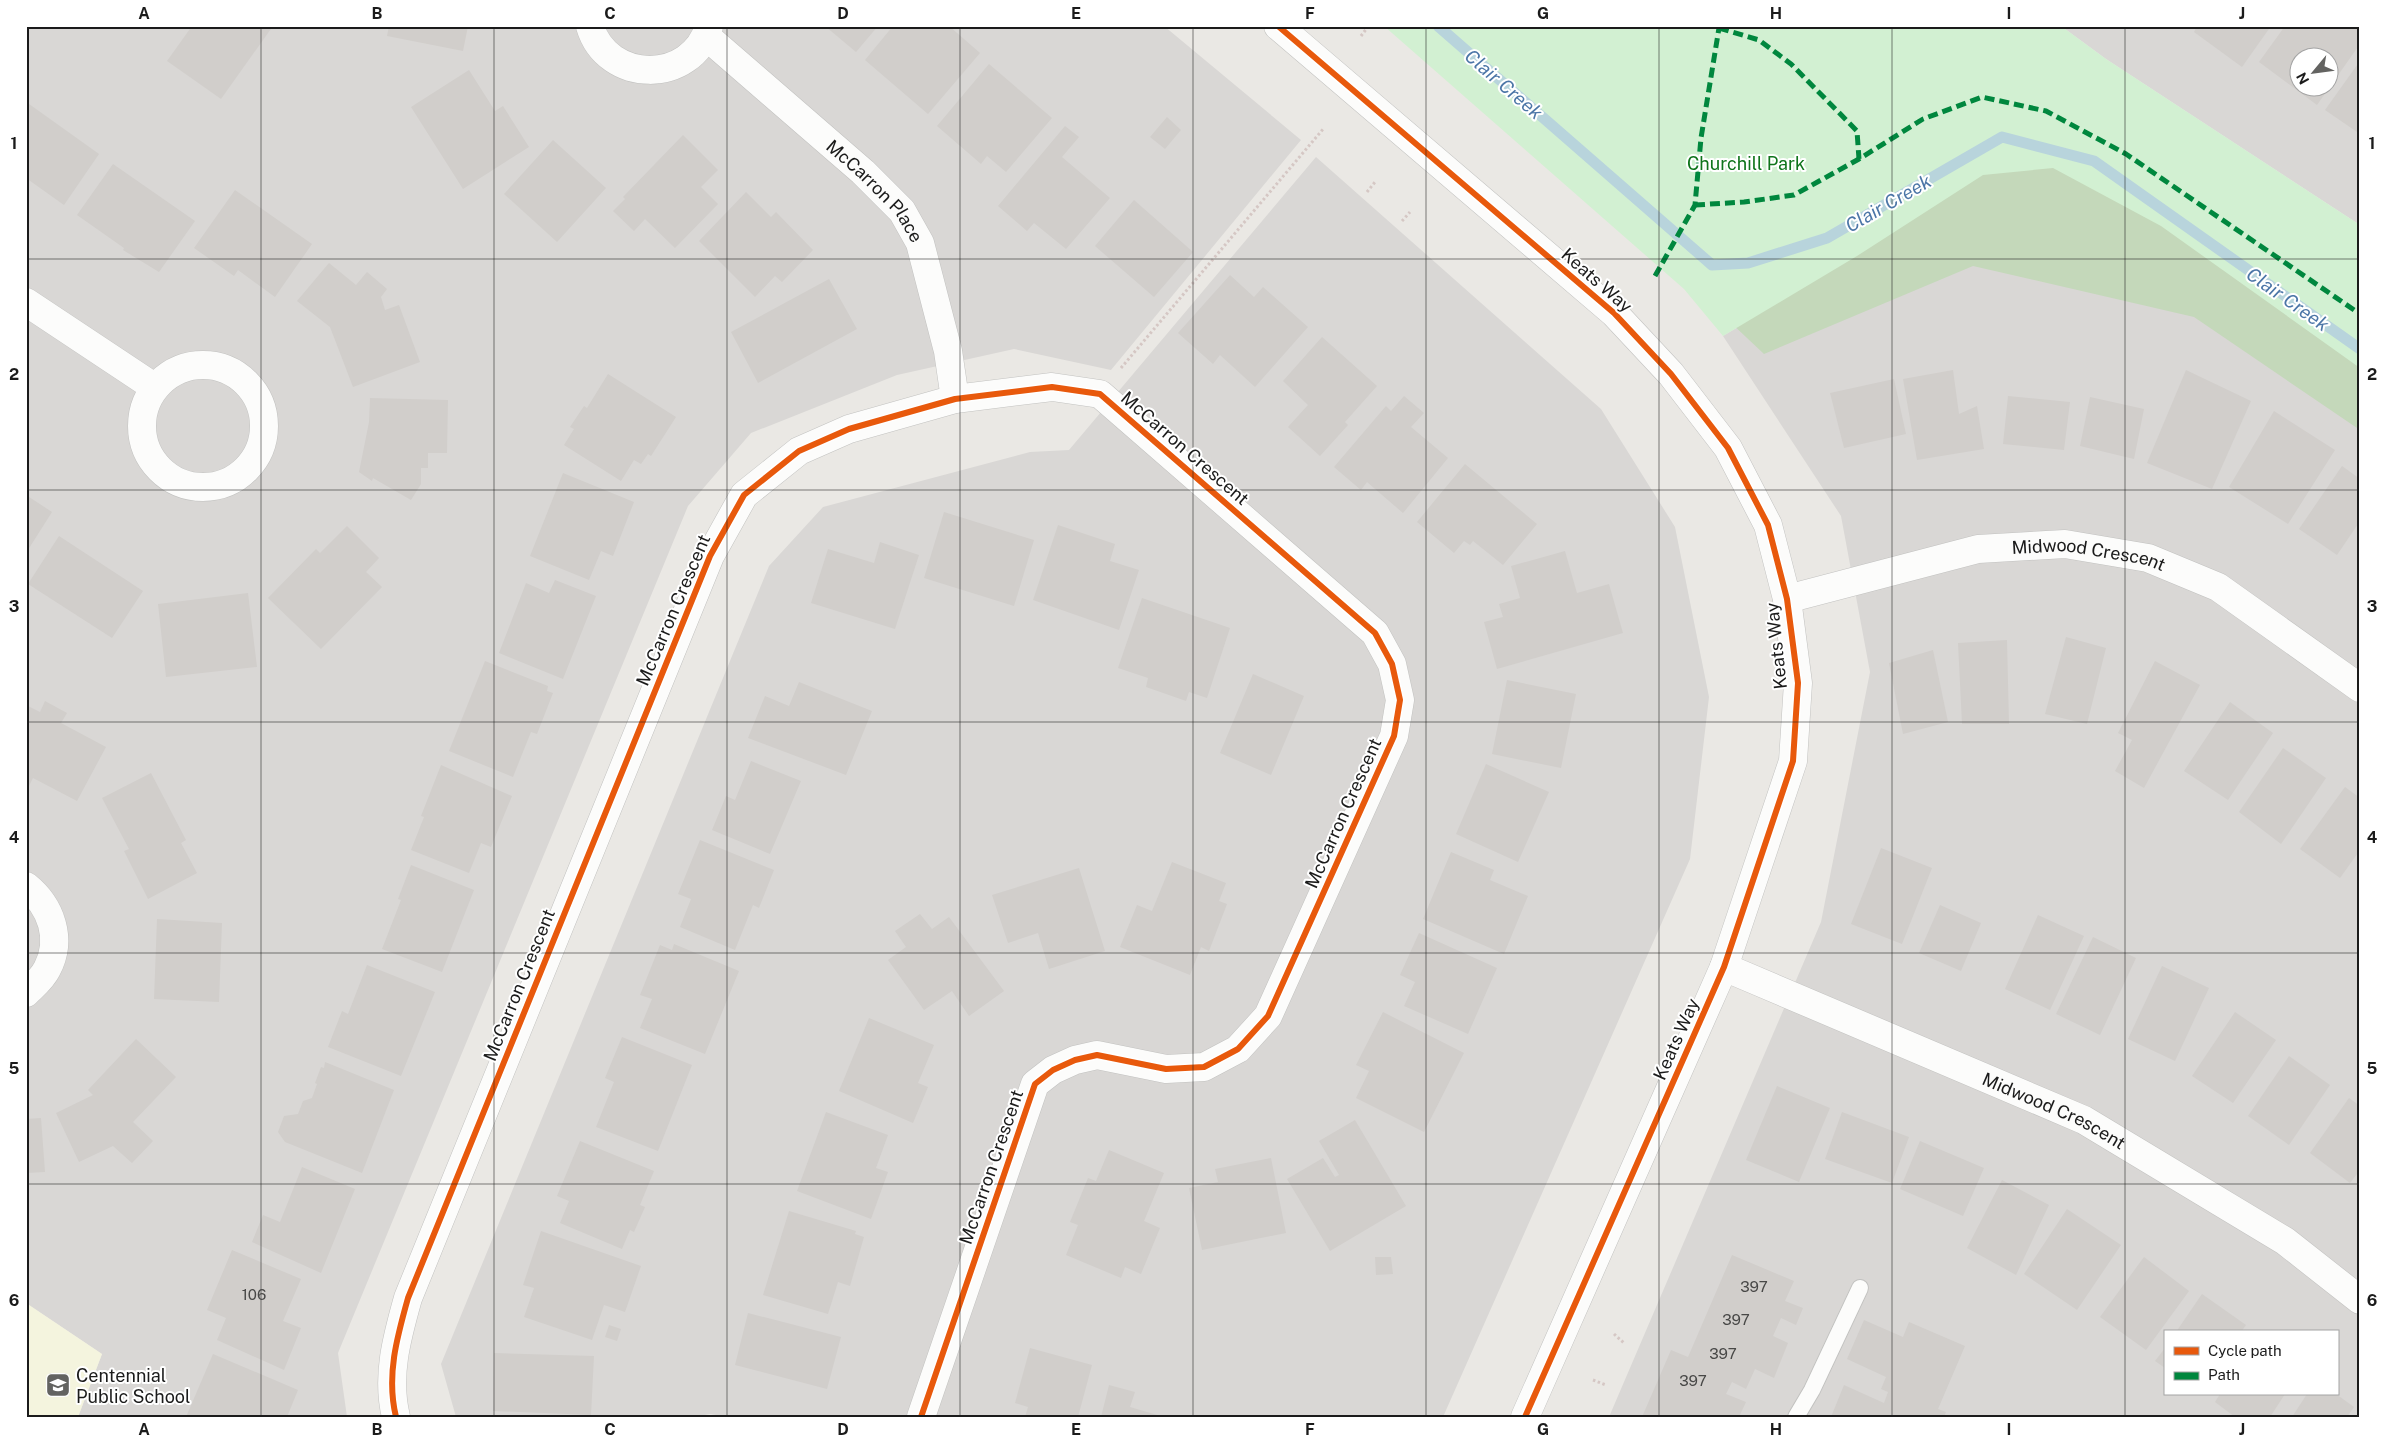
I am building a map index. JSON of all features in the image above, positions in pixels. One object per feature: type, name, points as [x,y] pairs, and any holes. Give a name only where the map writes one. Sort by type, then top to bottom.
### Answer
[{"type":"street","name":"McCarron Place","points":[[590,26],[593,37],[602,50],[619,64],[642,71],[664,70],[684,61],[700,46],[707,31],[863,172],[902,211],[920,243],[948,351],[955,400]]},
{"type":"street","name":"Keats Way","points":[[1278,26],[1614,313],[1671,374],[1728,448],[1768,525],[1787,599],[1798,683],[1793,761],[1724,967],[1525,1417]]},
{"type":"street","points":[[26,302],[154,386]]},
{"type":"street","points":[[197,363],[227,368],[248,384],[263,408],[265,421],[262,442],[254,461],[238,476],[218,486],[193,487],[169,478],[147,453],[141,426],[144,406],[154,386],[176,369],[197,363]]},
{"type":"street","name":"McCarron Crescent","points":[[396,1417],[391,1396],[394,1346],[408,1298],[710,556],[744,494],[799,450],[849,429],[955,400],[1052,387],[1100,394],[1374,633],[1392,664],[1400,700],[1394,736],[1268,1016],[1238,1049],[1204,1066],[1166,1069],[1097,1054],[1075,1060],[1053,1070],[1035,1084],[921,1417]]},
{"type":"street","name":"Midwood Crescent","points":[[1787,599],[1978,549],[2065,544],[2148,558],[2218,587],[2360,688]]},
{"type":"street","points":[[26,886],[39,896],[51,916],[55,938],[48,968],[42,978],[26,992]]},
{"type":"street","name":"Midwood Crescent","points":[[1724,967],[2084,1120],[2285,1241],[2360,1300]]},
{"type":"lane","points":[[1796,1417],[1812,1390],[1860,1288]]},
{"type":"path","points":[[1361,36],[1367,28]]},
{"type":"path","points":[[1100,394],[1324,128]]},
{"type":"path","points":[[1367,192],[1375,182]]},
{"type":"path","points":[[1402,221],[1410,212]]},
{"type":"path","points":[[1614,1334],[1624,1343]]},
{"type":"path","points":[[1593,1380],[1606,1385]]},
{"type":"shaded area","points":[[26,26],[1164,26],[1301,140],[1111,370],[1014,349],[897,375],[751,433],[688,506],[338,1353],[347,1417],[78,1417],[102,1354],[26,1303]]},
{"type":"shaded area","points":[[2061,26],[2360,26],[2360,225],[2106,59]]},
{"type":"shaded area","points":[[1316,157],[1601,409],[1675,527],[1709,697],[1690,859],[1443,1417],[728,1417],[710,1414],[694,1417],[456,1417],[441,1364],[769,566],[823,507],[1030,452],[1069,450]]},
{"type":"shaded area","points":[[1983,175],[2360,368],[2360,1417],[1609,1417],[1821,922],[1870,672],[1841,516],[1723,336],[1857,256]]},
{"type":"shaded area","name":"Centennial Public School","points":[[26,1303],[102,1354],[78,1417],[26,1417]]},
{"type":"green space","name":"Churchill Park","points":[[1384,26],[2061,26],[2106,59],[2360,225],[2360,368],[2161,226],[2053,168],[1983,175],[1857,256],[1723,336],[1684,289]]},
{"type":"green space","name":"Churchill Park","points":[[2048,26],[2360,242],[2360,430],[2194,317],[1973,266],[1764,354],[1589,189]]},
{"type":"building","points":[[192,26],[273,26],[221,99],[167,61]]},
{"type":"building","points":[[389,26],[468,26],[463,51],[387,36]]},
{"type":"building","points":[[825,26],[878,26],[856,52]]},
{"type":"building","points":[[893,26],[949,26],[980,53],[928,114],[865,60]]},
{"type":"building","points":[[2197,26],[2271,26],[2242,67],[2194,32]]},
{"type":"building","points":[[2285,26],[2360,26],[2360,44],[2338,75],[2338,48],[2288,48],[2288,84],[2259,62]]},
{"type":"building","points":[[2360,61],[2360,134],[2325,110],[2334,98],[2338,98],[2338,92]]},
{"type":"building","points":[[989,64],[1052,118],[1006,172],[987,156],[981,164],[937,126]]},
{"type":"building","points":[[469,70],[495,111],[503,106],[529,147],[463,189],[411,107]]},
{"type":"building","points":[[2308,98],[2322,98],[2317,105]]},
{"type":"building","points":[[29,104],[99,154],[64,205],[26,178],[26,108]]},
{"type":"building","points":[[1167,117],[1181,130],[1165,149],[1150,137]]},
{"type":"building","points":[[1065,126],[1079,137],[1062,157],[1110,198],[1066,249],[1034,223],[1027,231],[998,206]]},
{"type":"building","points":[[683,135],[718,170],[701,187],[718,204],[675,248],[645,219],[634,231],[613,211],[625,199],[623,197]]},
{"type":"building","points":[[553,140],[606,188],[557,242],[504,194]]},
{"type":"building","points":[[113,164],[195,221],[159,272],[123,250],[124,248],[77,215]]},
{"type":"building","points":[[235,190],[312,244],[275,297],[238,270],[234,276],[194,248]]},
{"type":"building","points":[[746,192],[771,217],[776,212],[813,250],[782,282],[775,276],[755,297],[699,241]]},
{"type":"building","points":[[1134,200],[1193,252],[1154,297],[1095,246]]},
{"type":"building","points":[[329,263],[356,285],[367,272],[387,289],[381,297],[385,310],[399,305],[420,362],[353,387],[330,327],[297,301]]},
{"type":"building","points":[[1230,275],[1254,297],[1263,287],[1308,327],[1255,387],[1220,355],[1213,364],[1178,333]]},
{"type":"building","points":[[829,279],[857,329],[758,383],[731,332]]},
{"type":"building","points":[[1322,337],[1377,386],[1345,422],[1348,425],[1320,456],[1288,427],[1308,405],[1283,381]]},
{"type":"building","points":[[1953,370],[1959,414],[1977,406],[1984,449],[1917,460],[1903,379]]},
{"type":"building","points":[[2186,370],[2251,401],[2212,489],[2147,463]]},
{"type":"building","points":[[608,374],[676,417],[651,456],[648,454],[641,464],[634,460],[621,481],[564,445],[574,429],[570,427],[584,406],[587,408]]},
{"type":"building","points":[[1894,379],[1906,434],[1844,448],[1830,393]]},
{"type":"building","points":[[1404,396],[1424,413],[1411,427],[1448,458],[1403,513],[1367,482],[1361,490],[1334,467],[1386,406],[1391,411]]},
{"type":"building","points":[[2008,396],[2070,402],[2064,450],[2003,444]]},
{"type":"building","points":[[2090,397],[2144,409],[2134,459],[2080,446]]},
{"type":"building","points":[[370,398],[448,400],[447,453],[428,453],[428,468],[421,468],[421,484],[411,500],[373,478],[372,481],[359,472],[369,422]]},
{"type":"building","points":[[2274,411],[2335,450],[2288,524],[2229,487]]},
{"type":"building","points":[[1465,464],[1537,524],[1503,565],[1473,541],[1470,545],[1464,541],[1454,553],[1417,522]]},
{"type":"building","points":[[2342,466],[2360,479],[2360,521],[2337,555],[2299,529]]},
{"type":"building","points":[[563,473],[634,502],[613,556],[601,551],[589,580],[530,556]]},
{"type":"building","points":[[26,495],[52,512],[26,553]]},
{"type":"building","points":[[944,512],[1034,540],[1014,606],[924,578]]},
{"type":"building","points":[[1058,525],[1115,544],[1110,561],[1139,570],[1119,630],[1033,600]]},
{"type":"building","points":[[347,526],[379,558],[366,572],[382,587],[321,649],[268,598],[316,549],[320,553]]},
{"type":"building","points":[[59,536],[143,591],[112,638],[28,584]]},
{"type":"building","points":[[880,542],[919,555],[895,629],[811,603],[828,549],[874,563]]},
{"type":"building","points":[[1565,551],[1577,593],[1609,584],[1623,633],[1497,669],[1484,622],[1503,617],[1499,604],[1520,598],[1511,566]]},
{"type":"building","points":[[555,580],[596,596],[563,679],[499,653],[526,583],[549,593]]},
{"type":"building","points":[[248,593],[257,667],[166,677],[158,604]]},
{"type":"building","points":[[1142,598],[1230,628],[1207,698],[1189,692],[1186,701],[1146,687],[1148,678],[1118,668]]},
{"type":"building","points":[[2066,637],[2106,648],[2087,724],[2045,714]]},
{"type":"building","points":[[2007,640],[2009,724],[1962,724],[1958,643]]},
{"type":"building","points":[[1933,650],[1948,722],[1903,734],[1889,663]]},
{"type":"building","points":[[485,661],[548,686],[547,691],[553,693],[537,734],[531,732],[513,777],[449,751]]},
{"type":"building","points":[[2155,661],[2200,685],[2144,788],[2115,771],[2132,740],[2118,733]]},
{"type":"building","points":[[1253,674],[1304,696],[1271,775],[1220,753]]},
{"type":"building","points":[[1507,680],[1576,694],[1561,768],[1492,754]]},
{"type":"building","points":[[799,682],[872,711],[846,775],[748,738],[765,696],[789,706]]},
{"type":"building","points":[[45,701],[67,713],[61,723],[106,747],[77,801],[33,778],[29,786],[26,785],[26,705],[40,712]]},
{"type":"building","points":[[2230,702],[2273,733],[2228,800],[2184,771]]},
{"type":"building","points":[[2283,748],[2326,778],[2281,844],[2239,812]]},
{"type":"building","points":[[751,761],[801,781],[770,854],[712,830],[726,796],[735,800]]},
{"type":"building","points":[[1486,764],[1549,792],[1518,862],[1456,834]]},
{"type":"building","points":[[441,765],[512,796],[491,847],[481,843],[469,873],[411,850],[424,817],[421,816]]},
{"type":"building","points":[[151,773],[186,840],[181,843],[197,873],[148,899],[124,851],[129,849],[102,798]]},
{"type":"building","points":[[2345,787],[2360,798],[2360,850],[2340,878],[2300,849]]},
{"type":"building","points":[[700,840],[774,870],[759,908],[753,905],[735,950],[680,927],[691,899],[678,894]]},
{"type":"building","points":[[1881,848],[1932,868],[1902,944],[1851,924]]},
{"type":"building","points":[[1451,852],[1494,870],[1490,880],[1528,896],[1504,954],[1423,919]]},
{"type":"building","points":[[1172,862],[1226,883],[1219,901],[1227,904],[1209,951],[1201,947],[1190,975],[1120,947],[1137,905],[1152,911]]},
{"type":"building","points":[[411,865],[474,890],[442,972],[382,949],[401,900],[398,899]]},
{"type":"building","points":[[1079,868],[1105,951],[1049,969],[1038,933],[1008,943],[992,895]]},
{"type":"building","points":[[1940,905],[1981,923],[1961,971],[1919,953]]},
{"type":"building","points":[[920,914],[932,929],[949,917],[1004,991],[969,1016],[952,991],[924,1010],[888,960],[906,947],[895,931]]},
{"type":"building","points":[[2038,915],[2084,936],[2050,1010],[2005,989]]},
{"type":"building","points":[[157,919],[222,923],[219,1002],[154,999]]},
{"type":"building","points":[[1419,933],[1497,968],[1468,1034],[1404,1006],[1415,982],[1400,975]]},
{"type":"building","points":[[2093,937],[2136,958],[2100,1035],[2056,1014]]},
{"type":"building","points":[[674,944],[739,971],[705,1054],[640,1028],[652,999],[640,995],[660,945],[672,950]]},
{"type":"building","points":[[367,965],[435,992],[401,1076],[328,1047],[342,1011],[348,1014]]},
{"type":"building","points":[[2162,966],[2209,988],[2175,1061],[2128,1039]]},
{"type":"building","points":[[1383,1012],[1464,1053],[1424,1132],[1356,1098],[1369,1071],[1356,1065]]},
{"type":"building","points":[[2235,1012],[2276,1040],[2233,1103],[2192,1076]]},
{"type":"building","points":[[869,1018],[934,1045],[918,1083],[928,1087],[913,1123],[839,1091]]},
{"type":"building","points":[[622,1037],[692,1065],[658,1151],[596,1127],[614,1082],[605,1078]]},
{"type":"building","points":[[136,1039],[176,1077],[133,1122],[153,1141],[132,1163],[113,1146],[79,1162],[56,1113],[93,1095],[88,1090]]},
{"type":"building","points":[[2289,1056],[2330,1085],[2289,1145],[2248,1116]]},
{"type":"building","points":[[325,1062],[394,1090],[362,1173],[285,1142],[278,1132],[284,1116],[298,1114],[303,1101],[312,1098],[317,1084],[315,1083],[321,1067],[324,1068]]},
{"type":"building","points":[[1777,1086],[1830,1108],[1799,1182],[1746,1160]]},
{"type":"building","points":[[2349,1098],[2360,1106],[2360,1170],[2350,1183],[2310,1153]]},
{"type":"building","points":[[826,1112],[888,1135],[876,1168],[888,1172],[871,1219],[797,1191]]},
{"type":"building","points":[[1842,1112],[1909,1137],[1892,1183],[1825,1159]]},
{"type":"building","points":[[41,1118],[45,1172],[26,1173],[26,1119]]},
{"type":"building","points":[[1355,1120],[1406,1206],[1330,1251],[1287,1179],[1323,1158],[1335,1177],[1339,1175],[1319,1141]]},
{"type":"building","points":[[580,1141],[654,1171],[640,1205],[645,1207],[634,1232],[630,1230],[622,1249],[560,1223],[569,1201],[557,1196]]},
{"type":"building","points":[[1920,1141],[1984,1168],[1963,1216],[1900,1189]]},
{"type":"building","points":[[1109,1150],[1164,1173],[1144,1221],[1160,1228],[1141,1274],[1125,1267],[1121,1278],[1066,1255],[1078,1225],[1070,1222],[1088,1178],[1096,1181]]},
{"type":"building","points":[[1271,1158],[1286,1233],[1202,1250],[1189,1188],[1218,1182],[1215,1169]]},
{"type":"building","points":[[302,1167],[355,1189],[321,1273],[252,1242],[263,1215],[280,1222]]},
{"type":"building","points":[[2002,1180],[2049,1205],[2016,1275],[1967,1248]]},
{"type":"building","points":[[2067,1209],[2121,1245],[2077,1310],[2024,1274]]},
{"type":"building","points":[[789,1211],[856,1231],[855,1234],[864,1237],[850,1286],[838,1282],[828,1314],[763,1295]]},
{"type":"building","points":[[541,1231],[641,1266],[625,1312],[604,1305],[592,1340],[524,1317],[534,1288],[523,1285]]},
{"type":"building","points":[[232,1250],[301,1279],[283,1321],[301,1328],[284,1370],[217,1340],[226,1318],[207,1310]]},
{"type":"building","points":[[1732,1255],[1794,1281],[1785,1301],[1803,1308],[1796,1325],[1781,1318],[1773,1336],[1788,1343],[1774,1378],[1755,1369],[1746,1389],[1732,1382],[1726,1394],[1746,1402],[1739,1417],[1642,1417],[1671,1350],[1688,1357]]},
{"type":"building","points":[[1375,1257],[1391,1257],[1393,1274],[1376,1275]]},
{"type":"building","points":[[2144,1257],[2189,1291],[2146,1350],[2100,1317]]},
{"type":"building","points":[[2202,1294],[2246,1325],[2242,1330],[2177,1330]]},
{"type":"building","points":[[748,1313],[841,1337],[827,1389],[735,1365]]},
{"type":"building","points":[[1864,1320],[1903,1337],[1909,1322],[1965,1346],[1938,1409],[1946,1412],[1944,1417],[1831,1417],[1844,1385],[1884,1403],[1888,1392],[1881,1389],[1886,1377],[1847,1359]]},
{"type":"building","points":[[609,1325],[621,1329],[617,1341],[605,1337]]},
{"type":"building","points":[[1030,1348],[1092,1365],[1078,1417],[1025,1417],[1028,1407],[1015,1403]]},
{"type":"building","points":[[2164,1349],[2164,1367],[2155,1361]]},
{"type":"building","points":[[494,1353],[594,1356],[591,1415],[493,1411]]},
{"type":"building","points":[[213,1354],[298,1390],[287,1417],[186,1417]]},
{"type":"building","points":[[1109,1385],[1135,1392],[1130,1407],[1164,1417],[1101,1417]]},
{"type":"building","points":[[2338,1395],[2354,1407],[2347,1417],[2292,1417],[2306,1396]]},
{"type":"building","points":[[2219,1396],[2284,1396],[2270,1417],[2235,1417],[2215,1402]]},
{"type":"waterway","name":"Clair Creek","points":[[1438,26],[1712,265],[1748,263],[1827,238],[2002,137],[2094,161],[2360,349]]},
{"type":"marked path","points":[[1655,276],[1695,205],[1701,138],[1719,28],[1716,26]]},
{"type":"marked path","points":[[1719,28],[1759,40],[1791,64],[1857,131],[1859,159]]},
{"type":"marked path","points":[[1695,205],[1744,202],[1794,195],[1859,159],[1923,119],[1982,97],[2046,111],[2126,154],[2360,314]]},
{"type":"cycle path","points":[[1278,26],[1614,313],[1671,374],[1728,448],[1768,525],[1787,599],[1798,683],[1793,761],[1724,967],[1525,1417]]},
{"type":"cycle path","points":[[396,1417],[392,1387],[394,1357],[408,1298],[710,556],[744,495],[799,451],[849,429],[955,399],[1052,387],[1100,394],[1375,633],[1392,664],[1400,700],[1394,736],[1268,1016],[1238,1049],[1204,1067],[1166,1069],[1097,1055],[1075,1060],[1053,1070],[1035,1084],[921,1417]]},
{"type":"place","name":"Centennial Public School","points":[[58,1385]]}]
